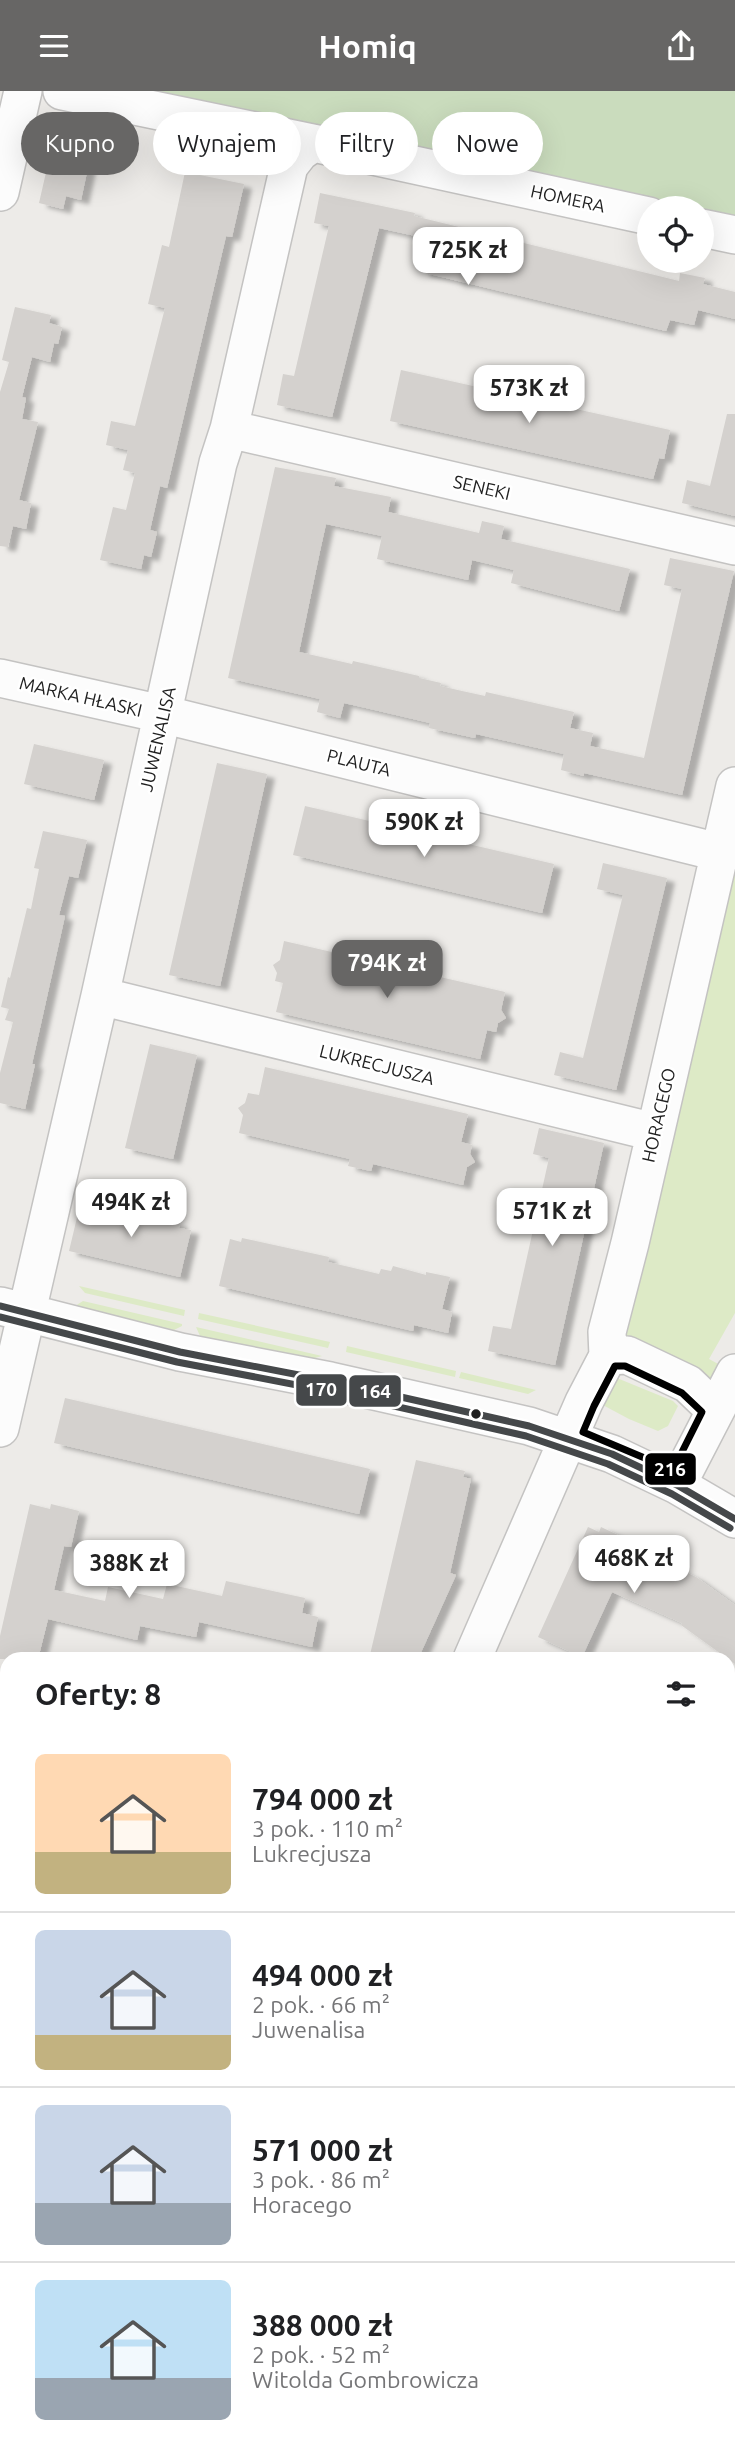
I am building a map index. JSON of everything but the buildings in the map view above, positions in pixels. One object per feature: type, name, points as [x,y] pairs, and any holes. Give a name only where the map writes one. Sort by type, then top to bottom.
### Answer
[{"type":"street","points":[[0,192],[23,91]]},
{"type":"street","name":"HOMERA","points":[[62,91],[153,115]]},
{"type":"street","name":"HOMERA","points":[[301,155],[637,214]]},
{"type":"street","name":"JUWENALISA","points":[[0,1428],[13,1309],[100,996],[218,463],[296,175]]},
{"type":"street","points":[[714,231],[735,235]]},
{"type":"street","name":"SENEKI","points":[[229,429],[735,546]]},
{"type":"street","name":"MARKA HŁASKI","points":[[0,678],[162,714]]},
{"type":"street","name":"PLAUTA","points":[[162,714],[718,852]]},
{"type":"street","name":"HORACEGO","points":[[475,1652],[584,1402],[608,1356],[607,1332],[735,786]]},
{"type":"street","name":"LUKRECJUSZA","points":[[100,996],[654,1132]]},
{"type":"street","points":[[13,1309],[180,1352],[330,1381],[529,1426],[612,1454],[677,1485],[735,1519]]},
{"type":"street","points":[[608,1356],[628,1355],[688,1384],[715,1410]]},
{"type":"street","points":[[677,1485],[735,1373]]},
{"type":"green space","points":[[127,91],[735,91],[735,224],[714,218],[714,196],[637,197],[543,174],[543,112],[432,112],[432,152],[418,149],[418,112],[315,112],[315,128],[301,126],[301,112],[232,112]]},
{"type":"green space","points":[[735,864],[735,1313],[709,1359],[722,1366],[714,1390],[620,1339]]},
{"type":"green space","points":[[79,1286],[185,1310],[184,1316],[85,1293]]},
{"type":"green space","points":[[83,1301],[182,1326],[174,1330],[75,1306]]},
{"type":"green space","points":[[199,1313],[330,1342],[328,1348],[198,1319]]},
{"type":"green space","points":[[196,1327],[322,1356],[308,1360],[200,1336]]},
{"type":"green space","points":[[347,1346],[456,1371],[455,1377],[346,1352]]},
{"type":"green space","points":[[461,1372],[536,1390],[528,1394],[459,1378]]},
{"type":"green space","points":[[612,1376],[673,1401],[678,1406],[668,1426],[658,1431],[599,1403]]},
{"type":"transit line","name":"164","points":[[0,1306],[180,1352],[330,1381],[529,1426],[612,1454],[677,1485],[735,1519]]},
{"type":"transit line","name":"170","points":[[0,1317],[177,1362],[328,1391],[526,1436],[608,1464],[672,1494],[730,1528]]},
{"type":"transit line","name":"216","points":[[615,1366],[625,1366],[682,1393],[702,1412],[673,1470],[583,1432],[615,1366]]}]
